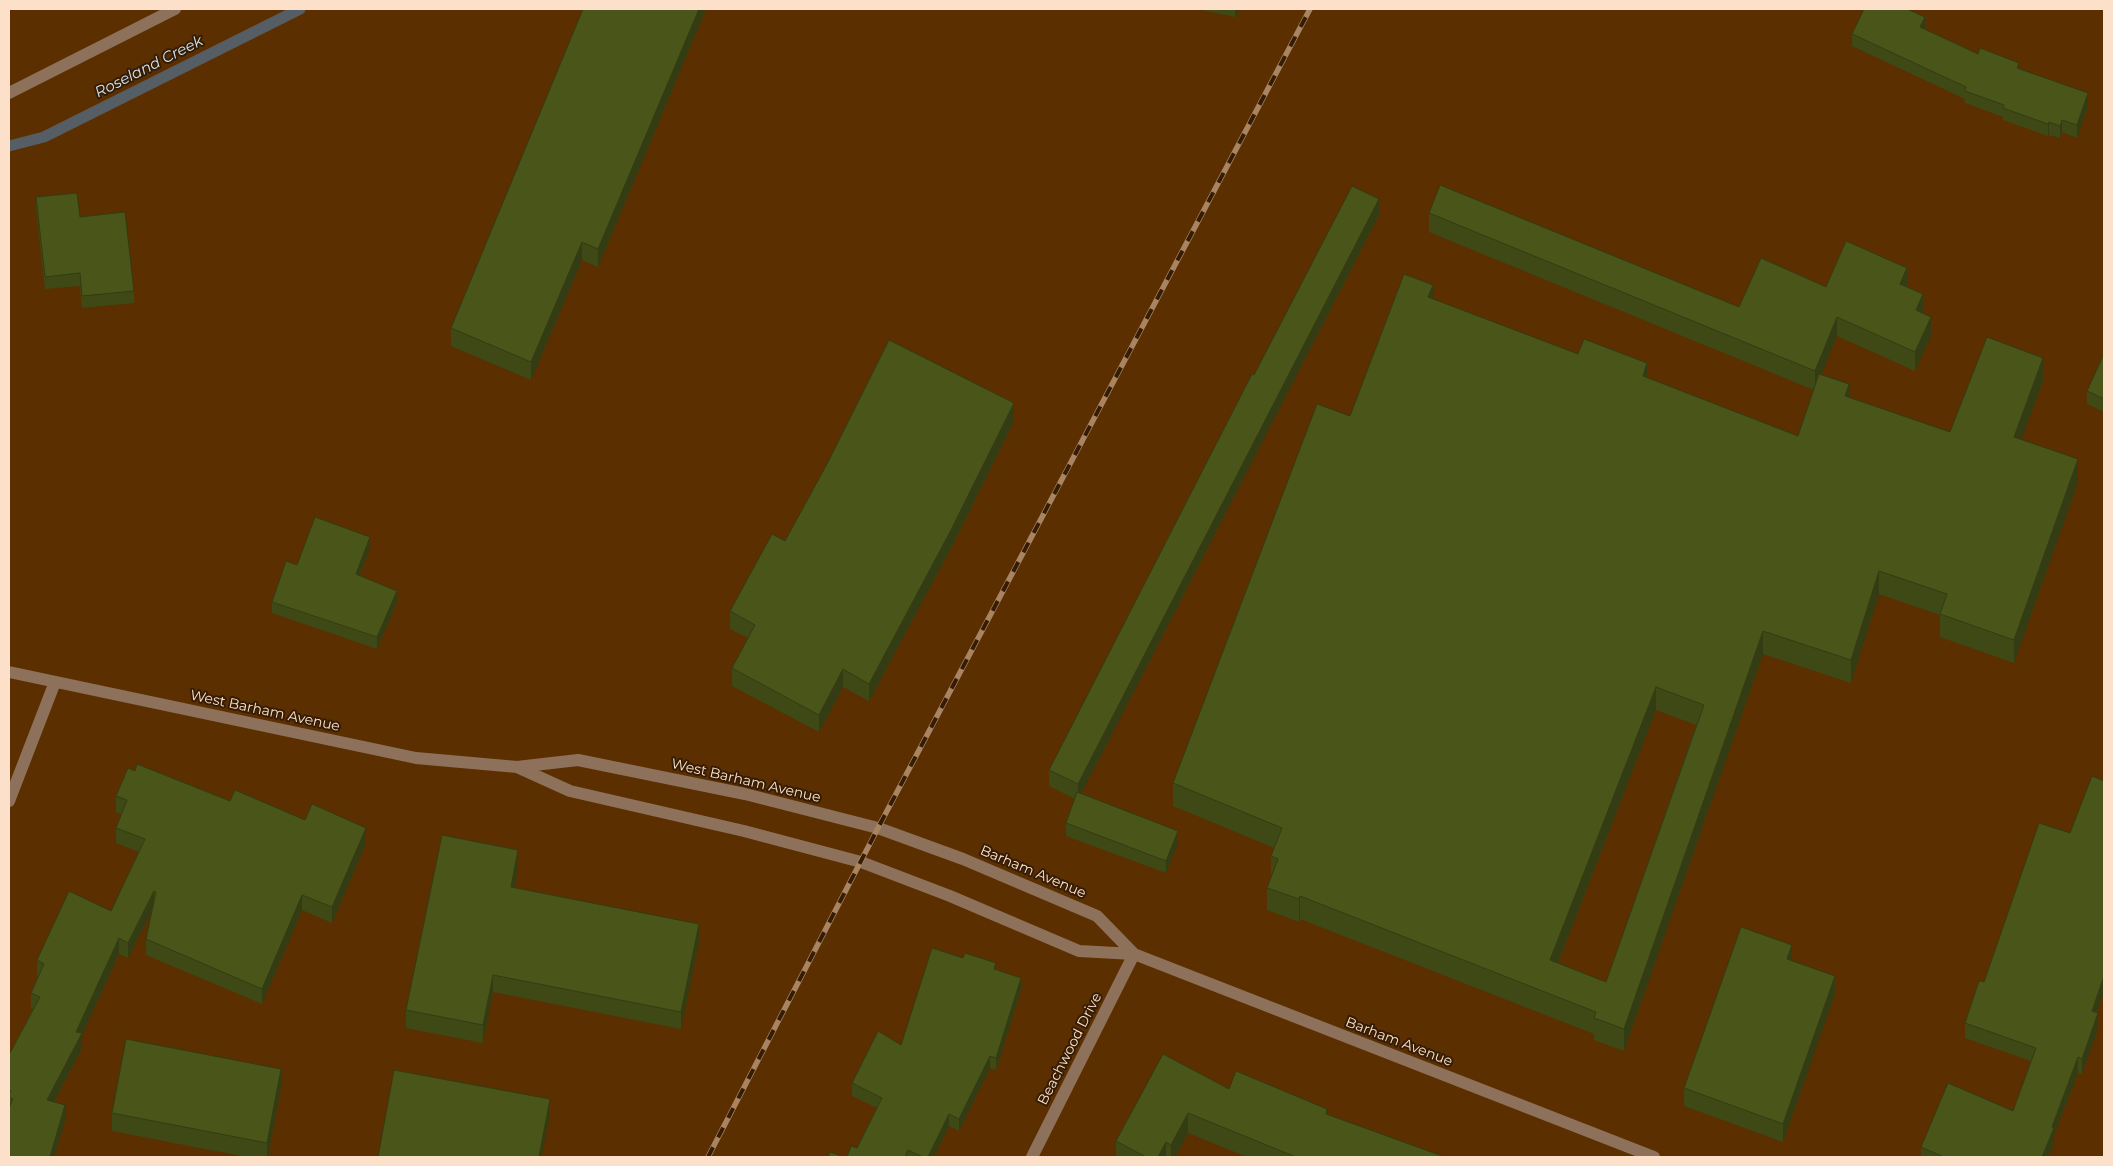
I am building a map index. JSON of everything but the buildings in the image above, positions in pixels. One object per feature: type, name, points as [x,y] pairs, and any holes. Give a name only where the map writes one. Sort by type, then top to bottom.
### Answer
[{"type":"street","points":[[9,93],[175,9]]},
{"type":"street","name":"West Barham Avenue","points":[[9,672],[416,758],[517,767],[578,760],[717,789],[878,828],[963,859]]},
{"type":"street","points":[[9,801],[55,682]]},
{"type":"street","name":"West Barham Avenue","points":[[517,767],[570,791],[744,831],[861,862],[950,896]]},
{"type":"street","name":"Barham Avenue","points":[[963,859],[1097,916],[1134,954]]},
{"type":"street","name":"Barham Avenue","points":[[950,896],[1079,951],[1134,954],[1654,1157]]},
{"type":"street","name":"Beachwood Drive","points":[[1032,1157],[1134,954]]},
{"type":"waterway","name":"Roseland Creek","points":[[9,146],[44,137],[300,9]]},
{"type":"railway","points":[[708,1157],[878,828],[1310,9]]}]
